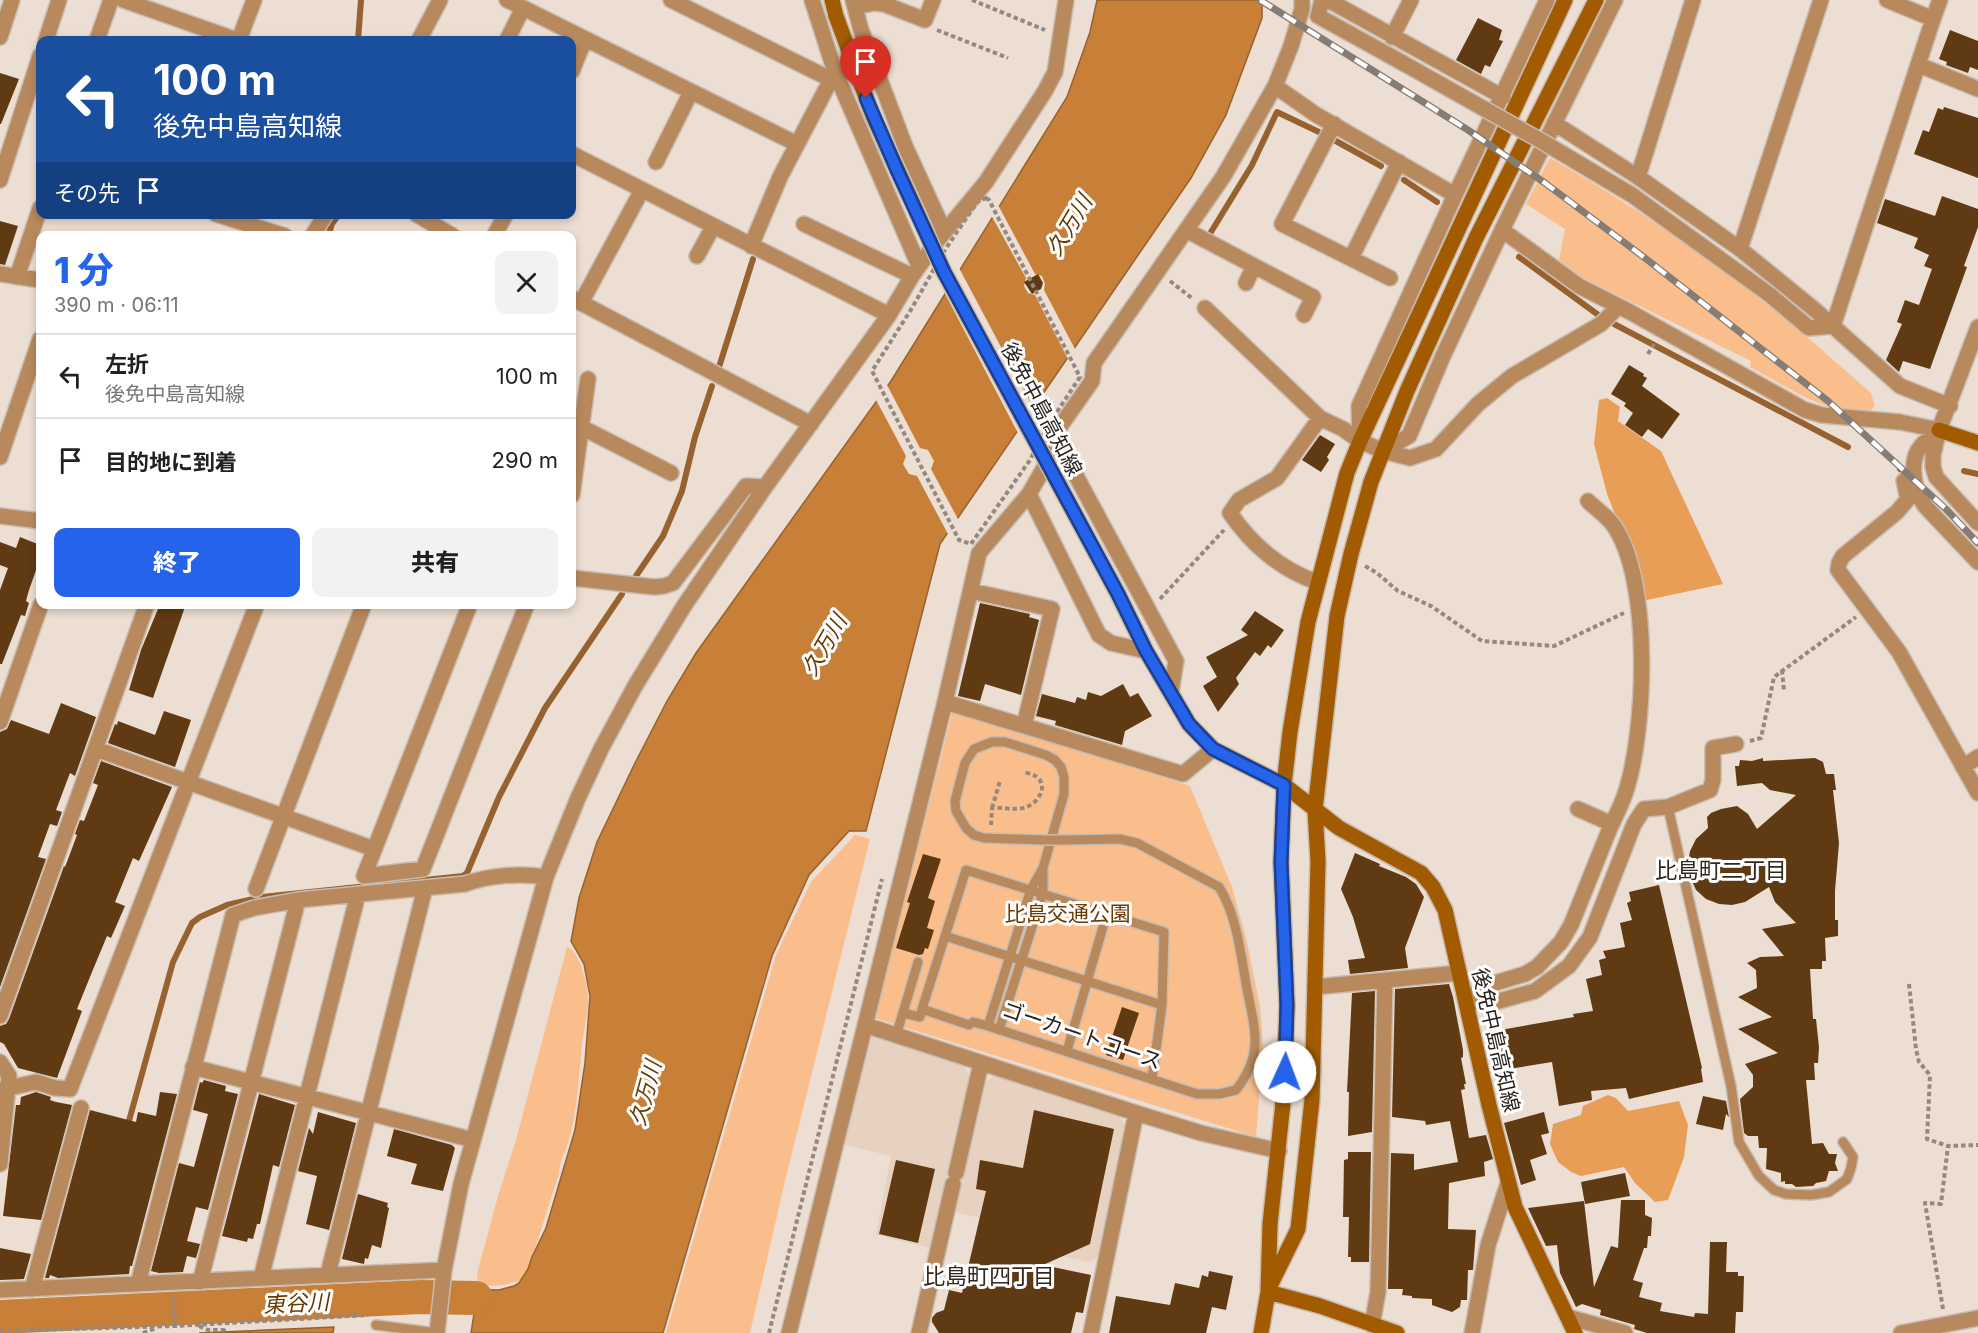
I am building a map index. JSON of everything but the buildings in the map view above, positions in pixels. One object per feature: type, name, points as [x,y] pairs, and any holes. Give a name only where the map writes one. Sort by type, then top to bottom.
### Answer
[{"type":"main road","name":"後免中島高知線","points":[[832,0],[873,116],[944,272],[1118,594],[1146,651],[1189,724],[1213,749],[1284,785],[1339,828],[1420,873],[1433,887],[1445,910],[1515,1207],[1575,1333]]},
{"type":"main road","points":[[1261,1333],[1268,1292],[1270,1224],[1284,1094],[1287,1005],[1281,862],[1284,785],[1295,698],[1317,582],[1347,472],[1360,441],[1565,0]]},
{"type":"main road","points":[[1268,1292],[1298,1229],[1312,1100],[1318,861],[1315,810],[1337,616],[1365,502],[1407,391],[1476,238],[1596,0]]},
{"type":"main road","points":[[1939,430],[1978,443]]},
{"type":"main road","points":[[1268,1292],[1320,1306],[1397,1333]]},
{"type":"street","points":[[0,37],[12,0]]},
{"type":"street","points":[[47,36],[59,0]]},
{"type":"street","points":[[98,36],[111,0]]},
{"type":"street","points":[[123,0],[149,4],[228,36]]},
{"type":"street","points":[[240,36],[254,0]]},
{"type":"street","points":[[421,36],[440,0]]},
{"type":"street","points":[[507,0],[797,144]]},
{"type":"street","points":[[671,0],[833,76]]},
{"type":"street","points":[[933,0],[925,20],[884,4],[854,4],[861,30],[941,242]]},
{"type":"street","points":[[437,1333],[443,1277],[461,1184],[546,878],[578,798],[635,686],[684,606],[889,315],[916,271],[986,182],[1050,82],[1055,72],[1066,0]]},
{"type":"street","points":[[789,1333],[945,702],[979,553],[1029,494],[1044,468],[1054,435],[1092,381],[1094,363],[1223,177],[1275,86],[1291,46],[1302,9],[1302,0]]},
{"type":"street","points":[[1322,0],[1318,16],[1543,142],[1632,195],[1770,295],[1809,328],[1833,326]]},
{"type":"street","points":[[1328,0],[1503,97]]},
{"type":"street","points":[[1392,37],[1411,0]]},
{"type":"street","points":[[1360,441],[1359,406],[1547,0]]},
{"type":"street","points":[[1383,451],[1409,436],[1443,356],[1502,230],[1615,0]]},
{"type":"street","points":[[1638,177],[1693,0]]},
{"type":"street","points":[[1740,249],[1821,0]]},
{"type":"street","points":[[1887,0],[1933,19]]},
{"type":"street","points":[[1833,326],[1940,0]]},
{"type":"street","points":[[811,1],[833,76],[916,271]]},
{"type":"street","points":[[509,36],[523,8]]},
{"type":"street","points":[[576,61],[585,39]]},
{"type":"street","points":[[1919,65],[1978,88]]},
{"type":"street","points":[[0,180],[36,68]]},
{"type":"street","points":[[751,246],[780,177],[833,76]]},
{"type":"street","points":[[1275,86],[1334,124],[1455,195]]},
{"type":"street","points":[[656,162],[691,92]]},
{"type":"street","points":[[1554,123],[1638,177],[1740,249],[1833,326],[1900,386],[1950,406]]},
{"type":"street","points":[[1334,124],[1282,224],[1389,278]]},
{"type":"street","points":[[576,156],[889,315]]},
{"type":"street","points":[[1351,258],[1399,162]]},
{"type":"street","points":[[642,190],[576,300],[811,424]]},
{"type":"street","points":[[17,277],[36,219]]},
{"type":"street","points":[[232,219],[269,231]]},
{"type":"street","points":[[424,219],[445,231]]},
{"type":"street","points":[[804,224],[916,271]]},
{"type":"street","points":[[697,256],[713,227]]},
{"type":"street","points":[[1186,230],[1313,297],[1304,315]]},
{"type":"street","points":[[1502,230],[1579,286],[1805,410],[1822,415],[1900,422],[1939,430]]},
{"type":"street","points":[[1246,283],[1254,266]]},
{"type":"street","points":[[0,274],[36,279]]},
{"type":"street","points":[[1205,308],[1320,418],[1343,429],[1360,441],[1383,451],[1410,458],[1436,448],[1478,404],[1512,376],[1601,324],[1618,307]]},
{"type":"street","points":[[1978,327],[1939,430],[1933,455],[1933,467],[1936,477],[1978,523]]},
{"type":"street","points":[[0,457],[36,351]]},
{"type":"street","points":[[576,465],[588,378]]},
{"type":"street","points":[[1317,582],[1296,574],[1254,544],[1230,513],[1239,500],[1277,478],[1320,418]]},
{"type":"street","points":[[581,427],[670,473]]},
{"type":"street","points":[[1939,430],[1920,447],[1916,457],[1914,473],[1918,492],[1925,506],[1978,562]]},
{"type":"street","points":[[1054,435],[1176,662],[1171,692]]},
{"type":"street","points":[[1914,473],[1904,481],[1908,499],[1897,512],[1843,556],[1838,570],[1899,652],[1978,793]]},
{"type":"street","points":[[576,578],[654,587],[673,583],[746,486],[765,488]]},
{"type":"street","points":[[1029,494],[1099,634],[1111,643],[1146,651]]},
{"type":"street","points":[[1466,1002],[1485,986],[1526,974],[1561,942],[1571,925],[1625,795],[1634,761],[1643,675],[1638,606],[1633,576],[1621,540],[1613,525],[1588,501]]},
{"type":"street","points":[[0,516],[36,520]]},
{"type":"street","points":[[971,591],[1052,609],[1024,726]]},
{"type":"street","points":[[0,722],[39,609]]},
{"type":"street","points":[[0,1016],[145,609]]},
{"type":"street","points":[[4,1089],[36,1082],[55,1088],[70,1089],[255,609]]},
{"type":"street","points":[[256,889],[362,609]]},
{"type":"street","points":[[468,609],[364,876],[423,869],[525,609]]},
{"type":"street","points":[[945,702],[1183,774],[1213,749]]},
{"type":"street","points":[[1466,1002],[1492,1003],[1535,991],[1569,966],[1590,937],[1634,824],[1644,809],[1668,807],[1710,790],[1713,780],[1713,748],[1736,744]]},
{"type":"street","points":[[96,749],[374,849]]},
{"type":"street","points":[[1963,767],[1978,757]]},
{"type":"street","points":[[1578,809],[1612,824]]},
{"type":"street","points":[[138,1284],[233,915],[254,908],[298,900],[465,884],[482,878],[531,875],[546,878]]},
{"type":"street","points":[[328,1274],[425,888]]},
{"type":"street","points":[[261,1278],[358,894]]},
{"type":"street","points":[[200,1282],[298,900]]},
{"type":"street","points":[[1315,987],[1460,972]]},
{"type":"street","points":[[1372,1324],[1378,1292],[1385,980]]},
{"type":"street","points":[[865,1025],[1201,1133],[1279,1151]]},
{"type":"street","points":[[0,1062],[9,1076],[4,1089],[0,1164]]},
{"type":"street","points":[[919,1333],[981,1063]]},
{"type":"street","points":[[193,1067],[473,1140]]},
{"type":"street","points":[[32,1289],[81,1108]]},
{"type":"street","points":[[1091,1333],[1136,1113]]},
{"type":"street","points":[[1472,1333],[1488,1245],[1508,1183]]},
{"type":"street","points":[[0,1290],[328,1274],[443,1277]]},
{"type":"street","points":[[1568,1317],[1625,1333]]},
{"type":"street","points":[[1901,1333],[1978,1318]]},
{"type":"lane","name":"ゴーカートコース","points":[[1043,868],[1031,889],[988,1026],[1197,1094],[1219,1094],[1236,1090],[1249,1069],[1254,1051],[1254,1030],[1237,938],[1226,898],[1219,887],[1137,843],[1120,839],[1063,840],[1042,840],[984,838],[974,835],[966,828],[956,811],[956,801],[965,763],[974,749],[992,742],[1005,742],[1046,755],[1061,767],[1064,777],[1064,794],[1043,868]]},
{"type":"lane","points":[[1668,807],[1731,1086],[1739,1142],[1759,1176],[1774,1190],[1786,1194],[1811,1195],[1829,1192],[1846,1179],[1853,1157],[1844,1142]]},
{"type":"lane","points":[[999,1030],[1043,893],[1043,868]]},
{"type":"lane","points":[[903,1013],[920,1017],[966,870],[1164,932],[1162,1005],[1152,1079]]},
{"type":"lane","points":[[1066,1051],[1107,913]]},
{"type":"lane","points":[[945,936],[1162,1005]]},
{"type":"lane","points":[[896,1035],[918,962]]},
{"type":"lane","points":[[922,1009],[969,1025],[974,1022],[988,1026]]},
{"type":"lane","points":[[376,1325],[437,1333]]},
{"type":"path","points":[[972,0],[1045,30]]},
{"type":"path","points":[[925,20],[930,27],[1008,58]]},
{"type":"path","points":[[979,201],[986,198],[989,200],[1080,377]]},
{"type":"path","points":[[1167,279],[1205,308]]},
{"type":"path","points":[[873,376],[959,540]]},
{"type":"path","points":[[1149,611],[1235,519]]},
{"type":"path","points":[[1364,566],[1377,573],[1398,591],[1431,606],[1482,641],[1554,646],[1638,606]]},
{"type":"path","points":[[1761,738],[1773,677],[1866,609]]},
{"type":"path","points":[[1782,669],[1784,690]]},
{"type":"path","points":[[992,808],[1023,809],[1032,805],[1039,798],[1042,789],[1041,782],[1037,777],[1023,772]]},
{"type":"path","points":[[991,831],[992,808],[1000,781]]},
{"type":"path","points":[[1010,909],[1048,921]]},
{"type":"path","points":[[1909,984],[1919,1062],[1930,1075],[1928,1139],[1948,1146],[1978,1145]]},
{"type":"path","points":[[1946,1324],[1925,1203],[1941,1204],[1948,1146]]},
{"type":"path","points":[[174,1294],[175,1326]]},
{"type":"path","points":[[0,1331],[157,1327],[378,1315]]},
{"type":"path","points":[[198,1325],[224,1332]]},
{"type":"path","points":[[143,1333],[157,1327]]},
{"type":"shaded area","points":[[1607,398],[1620,407],[1618,421],[1661,451],[1723,584],[1642,601],[1624,537],[1607,494],[1594,444],[1599,400]]},
{"type":"shaded area","points":[[872,1036],[963,1065],[969,1077],[930,1248],[876,1235],[891,1156],[845,1145]]},
{"type":"shaded area","points":[[996,1075],[1119,1114],[1125,1126],[1097,1258],[1089,1262],[1053,1254],[1043,1306],[1023,1228],[955,1212],[985,1082]]},
{"type":"shaded area","points":[[1608,1095],[1616,1098],[1628,1111],[1679,1101],[1688,1125],[1684,1157],[1668,1200],[1655,1202],[1635,1183],[1624,1167],[1581,1176],[1558,1162],[1550,1144],[1553,1124],[1581,1115],[1583,1106]]},
{"type":"green space","points":[[1550,158],[1645,216],[1736,281],[1805,335],[1871,393],[1875,406],[1869,412],[1853,412],[1807,398],[1750,367],[1751,361],[1585,279],[1559,260],[1565,229],[1526,204]]},
{"type":"green space","name":"比島交通公園","points":[[953,710],[1190,786],[1232,887],[1246,938],[1260,1006],[1263,1045],[1256,1137],[875,1018]]},
{"type":"green space","points":[[855,835],[870,839],[785,1181],[750,1333],[666,1333],[776,955],[811,882]]},
{"type":"green space","points":[[567,947],[575,954],[582,968],[588,1001],[571,1131],[533,1255],[533,1275],[498,1286],[484,1285],[478,1282],[477,1274],[516,1140]]},
{"type":"water","name":"久万川","points":[[1097,0],[1262,0],[1262,18],[1226,115],[1191,178],[940,544],[866,831],[849,831],[809,875],[772,956],[663,1333],[471,1333],[475,1307],[465,1303],[427,1302],[429,1289],[499,1290],[514,1286],[519,1283],[528,1269],[546,1228],[575,1130],[585,1063],[590,996],[584,964],[571,941],[579,898],[597,842],[667,701],[696,653],[891,381],[1067,97],[1090,32]]},
{"type":"water","points":[[334,1327],[333,1333],[199,1333]]},
{"type":"pier","points":[[997,203],[1035,274],[1042,276],[1045,284],[1044,290],[1076,351],[1069,361],[1035,295],[1028,293],[1024,286],[1026,278],[990,213]]},
{"type":"pier","points":[[958,266],[1035,411],[1019,435],[943,290]]},
{"type":"pier","points":[[886,383],[920,448],[928,450],[934,461],[931,469],[959,521],[949,536],[917,476],[909,474],[903,464],[906,456],[875,398]]},
{"type":"waterway","points":[[358,36],[361,0]]},
{"type":"waterway","points":[[1211,232],[1252,165],[1277,112],[1321,133]]},
{"type":"waterway","points":[[1334,140],[1381,166]]},
{"type":"waterway","points":[[1404,180],[1437,202]]},
{"type":"waterway","points":[[330,231],[336,219]]},
{"type":"waterway","points":[[1519,257],[1597,314]]},
{"type":"waterway","points":[[719,367],[753,259]]},
{"type":"waterway","points":[[1614,324],[1848,447]]},
{"type":"waterway","points":[[636,576],[663,536],[682,491],[695,437],[712,386]]},
{"type":"waterway","points":[[1964,471],[1978,474]]},
{"type":"waterway","points":[[127,1128],[173,962],[192,923],[227,905],[262,897],[463,876],[467,873],[499,797],[545,708],[622,594]]},
{"type":"waterway","name":"東谷川","points":[[0,1317],[420,1297],[476,1298]]},
{"type":"railway","points":[[1260,0],[1468,130],[1545,183],[1645,258],[1828,401],[1946,509],[1978,543]]},
{"type":"district","name":"比島町二丁目","points":[[1721,870]]},
{"type":"district","name":"比島町四丁目","points":[[989,1276]]},
{"type":"route","points":[[866,98],[944,272],[1118,594],[1146,651],[1189,724],[1213,749],[1284,785],[1281,862],[1287,1005],[1285,1072]]}]
